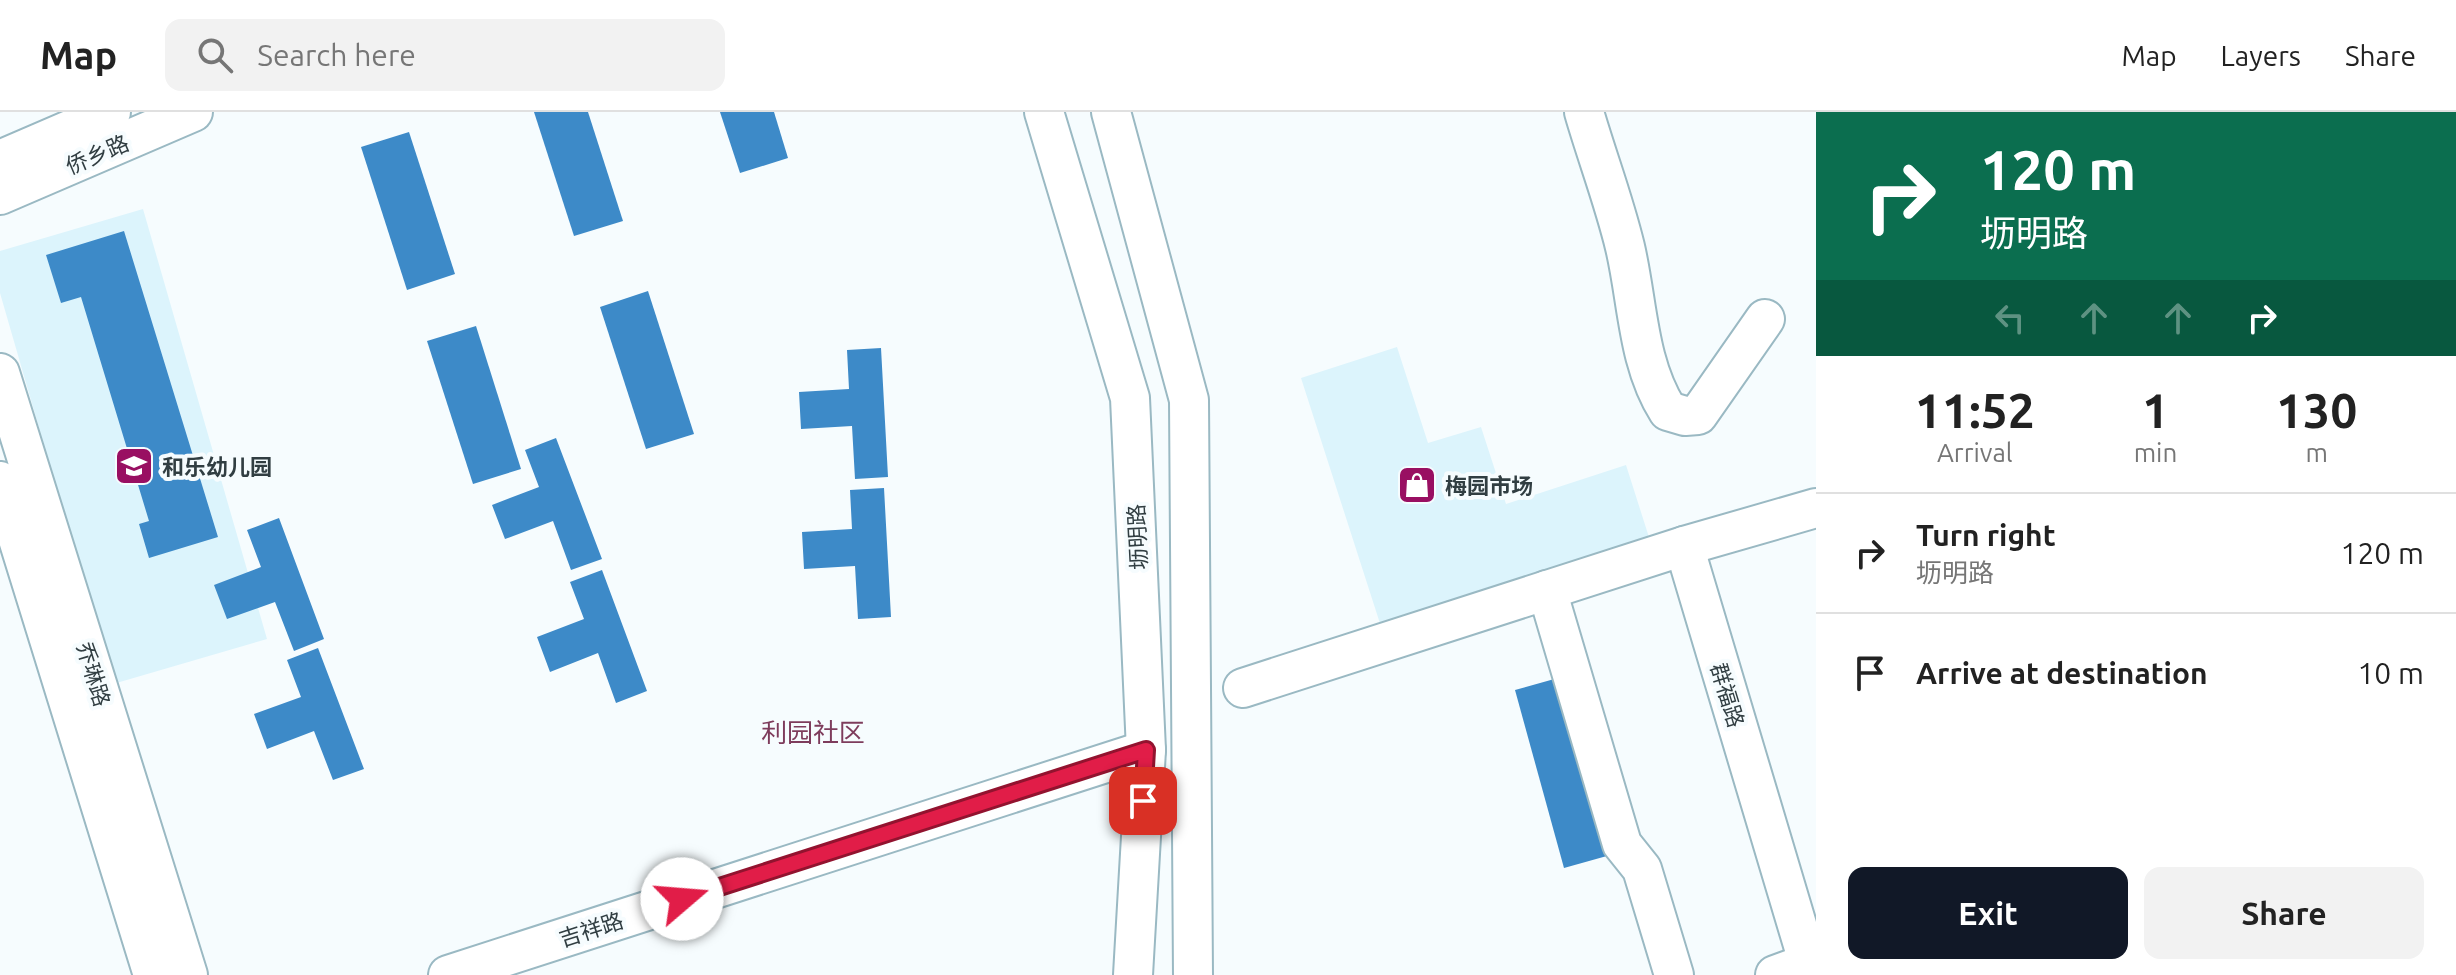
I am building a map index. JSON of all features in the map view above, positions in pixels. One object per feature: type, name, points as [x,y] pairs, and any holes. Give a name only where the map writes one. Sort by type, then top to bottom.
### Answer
[{"type":"street","name":"侨乡路","points":[[0,160],[111,112]]},
{"type":"street","name":"侨乡路","points":[[0,195],[193,112]]},
{"type":"street","name":"坜明路","points":[[1044,112],[1130,398],[1146,750],[1133,975]]},
{"type":"street","points":[[1111,112],[1189,400],[1193,975]]},
{"type":"street","points":[[1584,112],[1625,246],[1642,344],[1657,394],[1668,411],[1685,416],[1698,415],[1765,319]]},
{"type":"street","name":"乔琳路","points":[[0,373],[188,975]]},
{"type":"street","name":"乔琳路","points":[[0,481],[153,975]]},
{"type":"street","points":[[1243,688],[1684,546],[1816,508]]},
{"type":"street","name":"群福路","points":[[1684,546],[1803,968]]},
{"type":"street","points":[[1547,590],[1622,844],[1642,869],[1674,975]]},
{"type":"street","name":"吉祥路","points":[[448,975],[1146,750]]},
{"type":"shaded area","name":"和乐幼儿园","points":[[143,209],[267,639],[113,684],[0,293],[0,251]]},
{"type":"shaded area","name":"梅园市场","points":[[1397,347],[1428,443],[1481,427],[1506,504],[1626,465],[1654,553],[1385,639],[1301,378]]},
{"type":"building","points":[[534,112],[588,112],[623,221],[574,236]]},
{"type":"building","points":[[720,112],[774,112],[788,158],[740,173]]},
{"type":"building","points":[[409,132],[455,274],[407,290],[361,147]]},
{"type":"building","points":[[124,231],[218,537],[149,558],[139,524],[149,521],[81,297],[61,303],[46,255]]},
{"type":"building","points":[[648,291],[694,434],[646,449],[600,307]]},
{"type":"building","points":[[476,326],[521,469],[473,484],[427,341]]},
{"type":"building","points":[[881,348],[888,477],[855,479],[852,426],[801,429],[799,392],[849,389],[847,350]]},
{"type":"building","points":[[556,438],[602,559],[571,570],[553,521],[505,539],[492,505],[539,487],[525,450]]},
{"type":"building","points":[[884,488],[891,617],[858,619],[855,566],[804,569],[802,532],[852,529],[850,490]]},
{"type":"building","points":[[279,518],[324,639],[294,651],[275,602],[227,619],[214,585],[261,567],[247,530]]},
{"type":"building","points":[[602,570],[647,691],[616,703],[598,653],[550,672],[537,637],[584,619],[570,582]]},
{"type":"building","points":[[318,648],[364,769],[333,780],[314,731],[267,749],[254,714],[301,697],[287,660]]},
{"type":"building","points":[[1565,676],[1614,854],[1564,868],[1515,690]]},
{"type":"place","name":"和乐幼儿园","points":[[134,466]]},
{"type":"place","name":"梅园市场","points":[[1417,485]]},
{"type":"district","name":"利园社区","points":[[813,732]]},
{"type":"route","points":[[682,899],[1146,750],[1143,801]]}]
